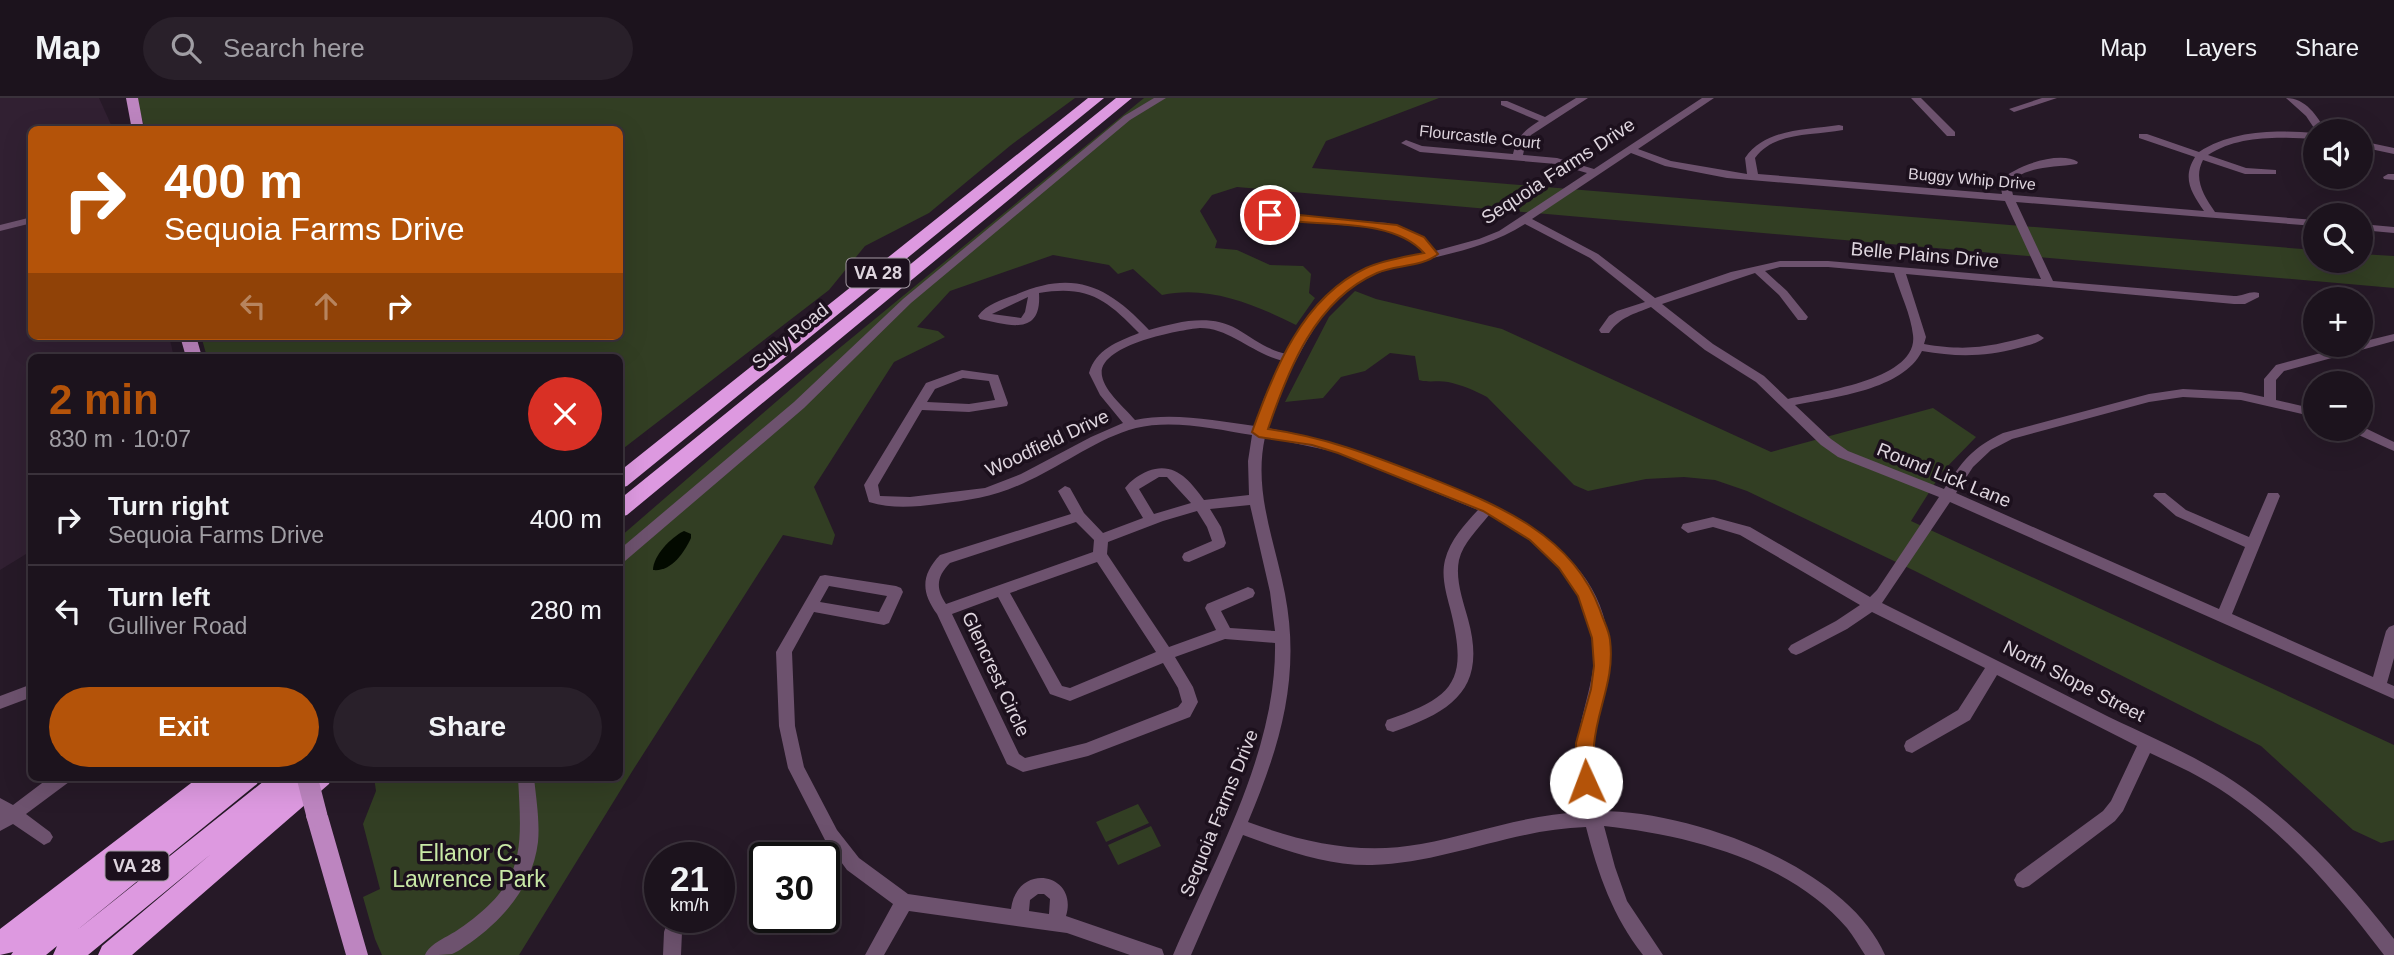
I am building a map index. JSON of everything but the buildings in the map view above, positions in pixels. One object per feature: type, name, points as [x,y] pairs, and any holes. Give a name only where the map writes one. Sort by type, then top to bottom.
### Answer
[{"type":"highway","name":"Sully Road","points":[[623,479],[1097,98]]},
{"type":"highway","name":"Sully Road","points":[[623,507],[1125,98]]},
{"type":"highway","points":[[0,945],[213,781]]},
{"type":"highway","name":"VA 28","points":[[25,955],[243,781]]},
{"type":"highway","name":"VA 28","points":[[67,955],[282,781]]},
{"type":"highway","points":[[111,955],[315,781]]},
{"type":"main road","points":[[132,98],[137,126]]},
{"type":"main road","points":[[308,781],[357,955]]},
{"type":"street","points":[[623,554],[799,405],[907,301],[1127,118],[1161,98]]},
{"type":"street","points":[[1518,157],[1518,147],[1523,137],[1583,98]]},
{"type":"street","name":"Sequoia Farms Drive","points":[[1182,955],[1238,826],[1272,736],[1280,698],[1283,638],[1279,600],[1256,500],[1254,477],[1259,432],[1272,392],[1317,312],[1338,290],[1373,270],[1485,241],[1524,219],[1709,98]]},
{"type":"street","points":[[1916,98],[1951,134]]},
{"type":"street","points":[[2014,109],[2052,98]]},
{"type":"street","points":[[2291,98],[2313,119]]},
{"type":"street","points":[[1504,103],[1546,121]]},
{"type":"street","points":[[1753,177],[1750,158],[1762,144],[1778,138],[1839,128]]},
{"type":"street","points":[[2212,215],[2199,195],[2194,180],[2195,165],[2201,156],[2217,145],[2246,137],[2273,134],[2303,135]]},
{"type":"street","points":[[2143,136],[2245,171],[2272,172]]},
{"type":"street","name":"Flourcastle Court","points":[[1406,143],[1420,149],[1557,161],[1593,172]]},
{"type":"street","points":[[2373,146],[2394,150]]},
{"type":"street","name":"Buggy Whip Drive","points":[[1629,149],[1685,168],[1753,177],[2303,222]]},
{"type":"street","points":[[2049,284],[2004,187],[2005,181],[2013,174],[2049,162],[2073,162]]},
{"type":"street","points":[[1252,214],[1388,226],[1419,240],[1432,254]]},
{"type":"street","name":"Round Lick Lane","points":[[1524,219],[1585,250],[1709,347],[1760,379],[1826,442],[1843,454],[1946,494],[2394,694]]},
{"type":"street","points":[[0,228],[28,221]]},
{"type":"street","points":[[2373,228],[2394,230]]},
{"type":"street","name":"Belle Plains Drive","points":[[1605,330],[1616,316],[1756,268],[1807,263],[2234,300],[2245,300],[2255,295]]},
{"type":"street","points":[[1756,268],[1783,293],[1801,317]]},
{"type":"street","points":[[1787,403],[1889,377],[1911,362],[1920,348],[1919,331],[1899,271]]},
{"type":"street","points":[[1033,291],[1052,287],[1076,288],[1106,295],[1147,335]]},
{"type":"street","points":[[1132,425],[1096,380],[1094,369],[1098,359],[1112,350],[1147,335],[1189,323],[1213,324],[1236,332],[1263,351],[1290,359]]},
{"type":"street","points":[[2270,401],[2270,379],[2280,368],[2393,337]]},
{"type":"street","points":[[1920,348],[1949,353],[1981,354],[2004,350],[2038,338]]},
{"type":"street","name":"Woodfield Drive","points":[[919,406],[969,408],[1002,403],[994,378],[951,375],[930,386],[871,485],[874,499],[901,503],[988,493],[1132,425],[1175,422],[1312,440],[1344,449],[1488,507],[1519,524],[1551,549],[1576,579],[1593,610],[1601,638],[1603,666],[1600,689],[1590,716],[1584,762],[1594,817],[1619,905],[1654,955]]},
{"type":"street","points":[[1796,649],[1855,617],[1882,594],[1946,494],[1978,453],[1996,441],[2018,432],[2171,394],[2223,394],[2270,401],[2303,411]]},
{"type":"street","points":[[2373,437],[2394,447]]},
{"type":"street","points":[[1151,520],[1132,488],[1150,475],[1163,472],[1172,474],[1199,504],[1219,534],[1219,542],[1189,557]]},
{"type":"street","name":"Glencrest Circle","points":[[1065,491],[1185,687],[1190,702],[1184,712],[1088,749],[1023,765],[1013,759],[929,587],[933,569],[945,559],[1079,516]]},
{"type":"street","points":[[2160,496],[2181,513],[2253,545]]},
{"type":"street","points":[[2223,618],[2273,496]]},
{"type":"street","points":[[943,611],[1002,591],[1101,547],[1151,520],[1199,504],[1256,500]]},
{"type":"street","points":[[1393,725],[1425,715],[1439,707],[1460,682],[1467,649],[1452,586],[1451,564],[1458,545],[1488,507]]},
{"type":"street","name":"North Slope Street","points":[[1688,528],[1713,522],[1735,526],[1816,575],[2214,777],[2282,827],[2341,886],[2394,953]]},
{"type":"street","points":[[810,606],[884,619],[896,592],[825,580],[810,606],[784,652],[787,726],[796,768],[831,835],[853,864],[904,902],[1055,922],[1155,955]]},
{"type":"street","points":[[1002,591],[1056,690],[1070,695],[1203,639],[1225,633],[1283,638]]},
{"type":"street","points":[[1225,633],[1212,608],[1248,593]]},
{"type":"street","points":[[2378,687],[2394,631]]},
{"type":"street","points":[[1912,746],[1964,715],[1995,665]]},
{"type":"street","points":[[0,703],[28,692]]},
{"type":"street","points":[[2023,880],[2109,816],[2117,806],[2147,742]]},
{"type":"street","points":[[44,837],[4,814],[57,781]]},
{"type":"street","points":[[434,955],[470,935],[483,923],[509,893],[525,863],[529,842],[526,781]]},
{"type":"street","points":[[1238,826],[1321,853],[1368,857],[1420,853],[1545,823],[1594,817],[1657,825],[1715,840],[1769,860],[1812,887],[1842,912],[1876,955]]},
{"type":"street","points":[[1018,917],[1021,897],[1027,890],[1037,885],[1048,886],[1056,891],[1060,903],[1055,922]]},
{"type":"street","points":[[874,955],[904,902]]},
{"type":"street","points":[[672,955],[673,933]]},
{"type":"shaded area","points":[[0,98],[99,98],[112,126],[28,126],[28,340],[170,340],[173,354],[28,354],[28,553],[0,570]]},
{"type":"shaded area","points":[[684,531],[691,534],[691,538],[681,555],[666,568],[653,570],[656,559],[664,548]]},
{"type":"green space","points":[[136,98],[1075,98],[1011,145],[929,213],[865,246],[829,290],[623,449],[623,354],[206,354],[202,340],[623,340],[623,126],[144,126]]},
{"type":"green space","name":"Ellanor C. Lawrence Park","points":[[1144,98],[1439,98],[1326,141],[1312,168],[2303,249],[2303,273],[2373,273],[2373,255],[2394,256],[2394,288],[1237,187],[1212,195],[1200,211],[1217,241],[1215,248],[1237,250],[1270,265],[1303,266],[1311,274],[1309,293],[1315,298],[1296,325],[1230,298],[1196,293],[1162,295],[1133,269],[1118,274],[1109,265],[1053,255],[950,291],[917,327],[938,331],[945,337],[894,362],[814,487],[835,535],[832,545],[783,535],[519,955],[382,955],[363,897],[380,889],[363,824],[376,791],[375,781],[623,781],[623,534],[814,369]]},
{"type":"green space","points":[[1355,291],[1376,299],[1502,329],[1771,452],[1933,408],[1976,437],[1942,472],[1911,521],[2394,745],[2394,840],[2381,843],[2353,830],[2261,746],[1915,571],[1747,491],[1715,480],[1684,477],[1646,479],[1588,491],[1574,485],[1487,397],[1453,383],[1419,380],[1415,356],[1390,353],[1365,371],[1341,377],[1323,398],[1285,402],[1329,317]]},
{"type":"green space","points":[[1138,804],[1149,823],[1106,842],[1096,822]]},
{"type":"green space","points":[[1151,826],[1161,846],[1118,865],[1108,845]]},
{"type":"route","points":[[1270,215],[1393,227],[1419,240],[1432,254],[1373,270],[1338,290],[1322,306],[1278,378],[1259,432],[1312,440],[1344,449],[1455,493],[1519,524],[1551,549],[1586,594],[1601,638],[1603,666],[1600,689],[1590,716],[1585,743],[1586,782]]}]
